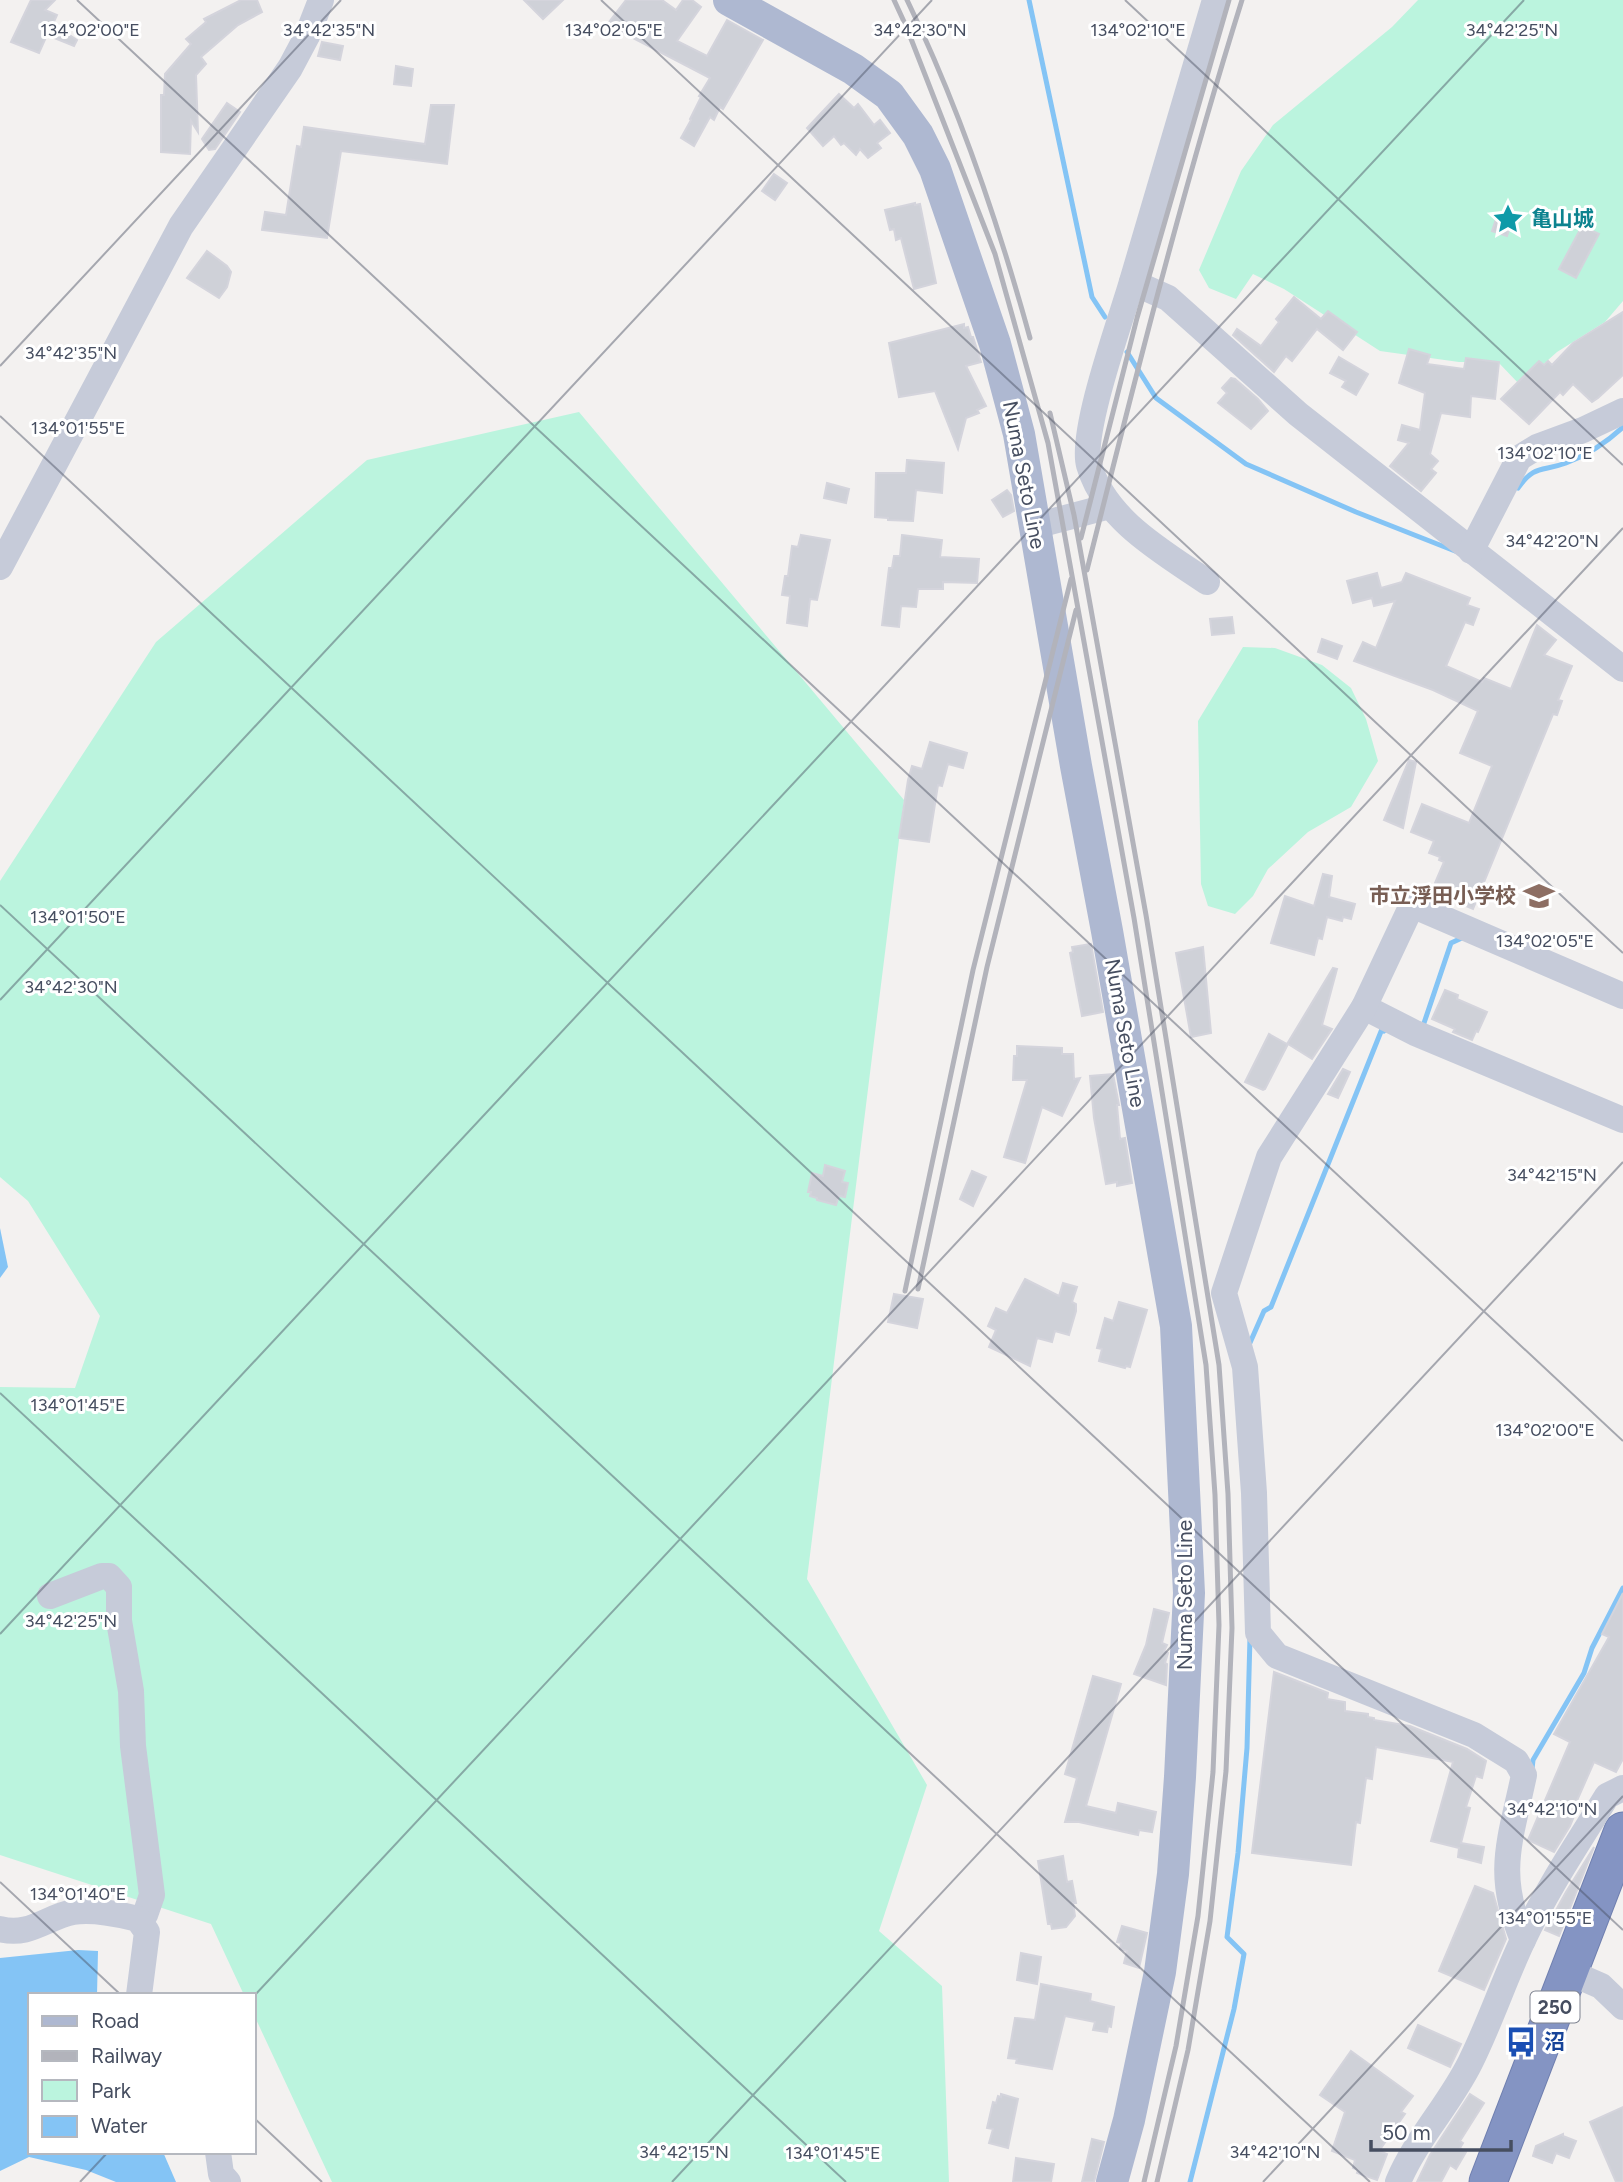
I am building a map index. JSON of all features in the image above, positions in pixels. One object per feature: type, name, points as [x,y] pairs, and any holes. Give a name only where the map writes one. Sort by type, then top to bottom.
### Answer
[{"type":"highway","name":"250","points":[[1488,2182],[1623,1831]]},
{"type":"main road","name":"Numa Seto Line","points":[[729,0],[853,69],[889,95],[918,135],[936,169],[995,344],[1019,434],[1176,1326],[1189,1593],[1172,1874],[1160,1972],[1129,2119],[1112,2182]]},
{"type":"street","points":[[0,567],[181,226],[290,68],[307,36],[321,0]]},
{"type":"street","points":[[1207,582],[1142,538],[1110,506],[1090,468],[1086,452],[1100,386],[1215,0]]},
{"type":"street","points":[[1132,282],[1168,298],[1298,414],[1623,669]]},
{"type":"street","points":[[1471,551],[1519,458],[1537,447],[1623,411]]},
{"type":"street","points":[[1035,526],[1110,506]]},
{"type":"street","points":[[1523,1940],[1506,1881],[1507,1847],[1524,1775],[1516,1761],[1474,1735],[1277,1656],[1258,1633],[1254,1493],[1245,1367],[1224,1293],[1269,1157],[1364,1007],[1412,905],[1623,996]]},
{"type":"street","points":[[1364,1007],[1415,1033],[1623,1120]]},
{"type":"street","points":[[50,1596],[102,1576],[109,1576],[119,1587],[119,1621],[131,1691],[133,1746],[152,1895],[145,1915],[138,1919]]},
{"type":"street","points":[[1398,2182],[1406,2162],[1447,2104],[1470,2063],[1523,1940],[1547,1893],[1607,1796],[1623,1788]]},
{"type":"street","points":[[0,1929],[29,1930],[73,1912],[119,1914],[138,1919],[147,1932],[139,1993]]},
{"type":"street","points":[[1569,1972],[1601,1986],[1623,2007]]},
{"type":"street","points":[[218,2154],[221,2174],[228,2182]]},
{"type":"green space","points":[[1418,0],[1623,0],[1623,301],[1605,322],[1557,352],[1520,385],[1498,362],[1459,362],[1380,351],[1284,289],[1253,274],[1236,299],[1209,288],[1199,270],[1241,171],[1273,125],[1392,27]]},
{"type":"green space","points":[[579,412],[904,800],[807,1579],[927,1785],[879,1931],[942,1986],[949,2182],[332,2182],[256,2019],[256,1993],[243,1993],[211,1924],[0,1855],[0,1387],[75,1388],[100,1316],[28,1201],[0,1177],[0,881],[156,642],[367,460]]},
{"type":"green space","points":[[1243,647],[1275,648],[1322,665],[1351,688],[1366,719],[1378,761],[1351,807],[1308,832],[1268,869],[1253,896],[1235,914],[1208,906],[1201,884],[1198,721]]},
{"type":"water","points":[[0,1228],[8,1267],[0,1278]]},
{"type":"water","points":[[78,1950],[98,1951],[97,1993],[28,1993],[28,2154],[164,2154],[176,2182],[116,2182],[86,2170],[29,2157],[0,2171],[0,1958]]},
{"type":"building","points":[[31,0],[55,0],[45,10],[57,15],[53,24],[77,40],[74,46],[47,35],[39,53],[11,42]]},
{"type":"building","points":[[241,0],[257,0],[262,12],[238,25],[201,57],[206,64],[196,75],[198,132],[191,121],[190,154],[161,152],[161,95],[164,95],[165,74],[191,44],[186,39],[206,22],[204,19]]},
{"type":"building","points":[[524,0],[563,0],[543,19]]},
{"type":"building","points":[[626,0],[662,0],[676,10],[683,0],[692,0],[701,7],[677,41],[707,56],[727,20],[763,40],[723,109],[720,107],[714,120],[710,117],[694,146],[681,138],[710,78],[625,34],[609,22]]},
{"type":"building","points":[[322,42],[343,46],[340,60],[318,56]]},
{"type":"building","points":[[396,66],[413,69],[411,86],[394,84]]},
{"type":"building","points":[[839,94],[854,108],[858,104],[874,125],[880,120],[890,133],[877,143],[881,148],[868,158],[860,149],[856,155],[844,143],[841,145],[834,136],[823,146],[807,128]]},
{"type":"building","points":[[227,103],[240,112],[215,149],[209,150],[202,139]]},
{"type":"building","points":[[431,105],[454,105],[447,164],[341,151],[327,238],[262,230],[265,212],[286,215],[297,146],[301,147],[304,127],[425,144]]},
{"type":"building","points":[[774,174],[787,183],[775,200],[762,191]]},
{"type":"building","points":[[920,204],[936,283],[914,289],[901,238],[896,240],[894,229],[890,230],[885,210]]},
{"type":"building","points":[[1497,216],[1512,221],[1507,236],[1492,231]]},
{"type":"building","points":[[1582,226],[1599,234],[1576,278],[1559,269]]},
{"type":"building","points":[[207,251],[231,272],[227,287],[219,298],[187,278]]},
{"type":"building","points":[[1294,297],[1321,319],[1328,311],[1357,332],[1343,350],[1317,329],[1292,361],[1286,356],[1274,372],[1233,335],[1237,329],[1261,346],[1279,322],[1276,319]]},
{"type":"building","points":[[1623,312],[1623,375],[1598,398],[1592,402],[1573,384],[1563,395],[1560,392],[1529,424],[1501,399],[1539,361],[1544,365],[1548,361],[1552,365],[1573,343]]},
{"type":"building","points":[[964,324],[964,328],[968,327],[973,337],[981,362],[966,366],[986,406],[977,410],[979,413],[966,418],[958,449],[935,391],[899,397],[889,343]]},
{"type":"building","points":[[1409,349],[1430,355],[1427,364],[1464,369],[1466,358],[1499,362],[1495,399],[1471,396],[1470,417],[1441,413],[1430,454],[1438,461],[1431,469],[1436,473],[1421,491],[1390,466],[1409,443],[1398,440],[1402,425],[1420,430],[1425,393],[1399,383]]},
{"type":"building","points":[[1339,357],[1368,374],[1356,395],[1342,387],[1346,381],[1330,373]]},
{"type":"building","points":[[1231,378],[1258,399],[1268,411],[1251,429],[1218,403],[1227,393],[1222,388]]},
{"type":"building","points":[[907,460],[944,463],[942,493],[916,490],[913,521],[875,517],[876,473],[906,473]]},
{"type":"building","points":[[827,483],[849,489],[846,503],[824,498]]},
{"type":"building","points":[[1007,490],[1011,495],[1014,511],[1003,517],[992,500]]},
{"type":"building","points":[[801,535],[830,540],[817,600],[810,599],[807,626],[787,623],[790,596],[782,595],[792,546],[798,547]]},
{"type":"building","points":[[902,535],[942,540],[940,557],[979,559],[977,583],[943,582],[943,589],[918,589],[916,607],[901,606],[899,627],[882,625],[889,568],[892,568],[894,556],[900,556]]},
{"type":"building","points":[[1377,573],[1381,588],[1402,582],[1406,573],[1470,598],[1467,605],[1479,609],[1473,625],[1465,622],[1446,666],[1482,682],[1484,678],[1511,689],[1537,625],[1556,640],[1544,655],[1572,666],[1558,700],[1562,701],[1557,715],[1553,714],[1473,909],[1440,895],[1443,886],[1435,883],[1444,862],[1439,860],[1440,857],[1429,853],[1434,841],[1411,832],[1422,804],[1469,823],[1492,766],[1460,753],[1478,711],[1433,690],[1354,661],[1363,642],[1376,648],[1395,601],[1374,606],[1372,598],[1353,603],[1347,581]]},
{"type":"building","points":[[1232,617],[1234,633],[1212,635],[1210,619]]},
{"type":"building","points":[[1322,639],[1342,646],[1337,659],[1318,652]]},
{"type":"building","points":[[930,742],[967,753],[963,768],[948,764],[942,786],[938,785],[929,842],[899,838],[912,766],[922,769]]},
{"type":"building","points":[[1409,760],[1416,762],[1403,828],[1384,820]]},
{"type":"building","points":[[1323,874],[1332,876],[1329,897],[1355,904],[1351,919],[1343,917],[1342,921],[1327,917],[1322,939],[1318,938],[1314,955],[1271,943],[1285,896],[1314,906]]},
{"type":"building","points":[[1091,944],[1103,1012],[1082,1016],[1070,953],[1073,952],[1072,947]]},
{"type":"building","points":[[1203,947],[1211,1033],[1191,1037],[1176,953]]},
{"type":"building","points":[[1333,968],[1337,969],[1322,1025],[1332,1029],[1312,1059],[1288,1044],[1265,1089],[1245,1082],[1269,1034],[1287,1044]]},
{"type":"building","points":[[1445,990],[1458,995],[1457,999],[1487,1012],[1472,1040],[1432,1019]]},
{"type":"building","points":[[1017,1046],[1062,1048],[1062,1054],[1073,1054],[1074,1079],[1080,1078],[1062,1116],[1042,1107],[1025,1163],[1004,1157],[1027,1080],[1013,1080]]},
{"type":"building","points":[[1343,1069],[1350,1072],[1338,1098],[1328,1094]]},
{"type":"building","points":[[1113,1074],[1119,1105],[1120,1139],[1125,1138],[1132,1183],[1117,1186],[1117,1182],[1106,1184],[1094,1118],[1090,1076]]},
{"type":"building","points":[[825,1165],[845,1171],[842,1182],[848,1183],[845,1197],[839,1196],[836,1205],[817,1200],[808,1192],[812,1173],[823,1176]]},
{"type":"building","points":[[972,1171],[986,1177],[973,1206],[960,1199]]},
{"type":"building","points":[[1025,1279],[1059,1296],[1063,1283],[1077,1287],[1072,1302],[1076,1304],[1076,1311],[1069,1335],[1055,1331],[1052,1342],[1037,1338],[1030,1366],[989,1347],[996,1330],[988,1326],[996,1308],[1007,1313]]},
{"type":"building","points":[[894,1294],[923,1299],[917,1328],[888,1322]]},
{"type":"building","points":[[1119,1302],[1147,1310],[1130,1367],[1125,1368],[1099,1361],[1102,1349],[1097,1348],[1105,1318],[1113,1321]]},
{"type":"building","points":[[1623,1593],[1623,1759],[1616,1772],[1594,1762],[1572,1812],[1575,1814],[1570,1826],[1554,1852],[1528,1840],[1570,1742],[1554,1734],[1609,1637],[1602,1634]]},
{"type":"building","points":[[1154,1609],[1169,1613],[1162,1643],[1167,1645],[1164,1651],[1168,1653],[1165,1663],[1166,1685],[1134,1674],[1146,1645]]},
{"type":"building","points":[[1274,1672],[1328,1693],[1327,1699],[1345,1702],[1345,1711],[1368,1714],[1368,1717],[1374,1720],[1410,1726],[1467,1749],[1486,1761],[1482,1778],[1476,1776],[1466,1807],[1470,1808],[1461,1843],[1484,1847],[1481,1863],[1458,1857],[1459,1848],[1431,1841],[1453,1762],[1376,1747],[1372,1779],[1366,1778],[1360,1823],[1356,1822],[1351,1865],[1252,1853]]},
{"type":"building","points":[[1093,1676],[1121,1684],[1086,1806],[1116,1813],[1118,1803],[1156,1812],[1152,1832],[1139,1830],[1138,1835],[1079,1822],[1065,1822],[1077,1778],[1065,1774]]},
{"type":"building","points":[[1594,1847],[1559,1936],[1545,1930],[1566,1892]]},
{"type":"building","points":[[1063,1856],[1067,1882],[1072,1881],[1076,1903],[1073,1903],[1075,1916],[1066,1927],[1052,1929],[1051,1924],[1048,1924],[1038,1861]]},
{"type":"building","points":[[1475,1886],[1493,1893],[1506,1939],[1484,1990],[1439,1971]]},
{"type":"building","points":[[1122,1926],[1147,1933],[1139,1968],[1124,1963],[1127,1951],[1120,1949],[1121,1943],[1117,1942]]},
{"type":"building","points":[[1021,1953],[1041,1957],[1037,1984],[1017,1980]]},
{"type":"building","points":[[1041,1984],[1091,1994],[1090,2001],[1114,2007],[1111,2027],[1108,2026],[1107,2032],[1093,2030],[1095,2022],[1065,2016],[1052,2069],[1016,2063],[1017,2059],[1008,2058],[1015,2018],[1035,2020]]},
{"type":"building","points":[[1418,2025],[1461,2044],[1450,2067],[1408,2048]]},
{"type":"building","points":[[1351,2051],[1413,2096],[1401,2112],[1405,2114],[1379,2151],[1387,2154],[1377,2180],[1357,2173],[1358,2170],[1353,2168],[1355,2160],[1332,2151],[1345,2112],[1320,2095]]},
{"type":"building","points":[[1001,2094],[1018,2099],[1008,2148],[989,2143],[993,2129],[987,2128],[993,2102],[996,2103]]},
{"type":"building","points":[[1470,2094],[1484,2103],[1460,2141],[1463,2143],[1460,2148],[1466,2152],[1456,2169],[1450,2165],[1441,2182],[1417,2182],[1430,2155]]},
{"type":"building","points":[[1623,2107],[1623,2182],[1616,2182],[1590,2122]]},
{"type":"building","points":[[1563,2134],[1576,2141],[1569,2158],[1556,2153],[1552,2163],[1533,2156],[1536,2146]]},
{"type":"building","points":[[1092,2139],[1104,2142],[1094,2182],[1082,2182]]},
{"type":"building","points":[[1016,2158],[1054,2164],[1051,2182],[1013,2182]]},
{"type":"waterway","points":[[1029,0],[1092,297],[1105,317]]},
{"type":"waterway","points":[[1127,352],[1156,398],[1246,464],[1455,551]]},
{"type":"waterway","points":[[1518,488],[1534,472],[1582,456],[1623,427]]},
{"type":"waterway","points":[[1423,1026],[1451,943],[1464,937]]},
{"type":"waterway","points":[[1249,1345],[1264,1311],[1271,1307],[1382,1029],[1384,1031]]},
{"type":"waterway","points":[[1532,1769],[1533,1760],[1584,1673],[1592,1648],[1623,1588]]},
{"type":"waterway","points":[[1190,2182],[1234,2009],[1244,1954],[1227,1937],[1247,1748],[1250,1637]]},
{"type":"railway","points":[[894,0],[995,254],[1048,443],[1134,918],[1206,1365],[1215,1495],[1219,1625],[1213,1772],[1198,1916],[1176,2046],[1144,2182]]},
{"type":"railway","points":[[907,0],[961,124],[1005,252],[1030,338]]},
{"type":"railway","points":[[1081,538],[1137,318],[1229,0]]},
{"type":"railway","points":[[1087,570],[1180,213],[1242,0]]},
{"type":"railway","points":[[1050,413],[1074,515],[1146,915],[1219,1365],[1228,1494],[1232,1628],[1226,1771],[1210,1921],[1188,2050],[1157,2182]]},
{"type":"railway","points":[[905,1291],[973,970],[1071,579]]},
{"type":"railway","points":[[918,1289],[987,967],[1076,610]]},
{"type":"place","name":"亀山城","points":[[1508,219]]},
{"type":"place","name":"市立浮田小学校","points":[[1539,896]]},
{"type":"place","name":"沼","points":[[1521,2042]]}]
